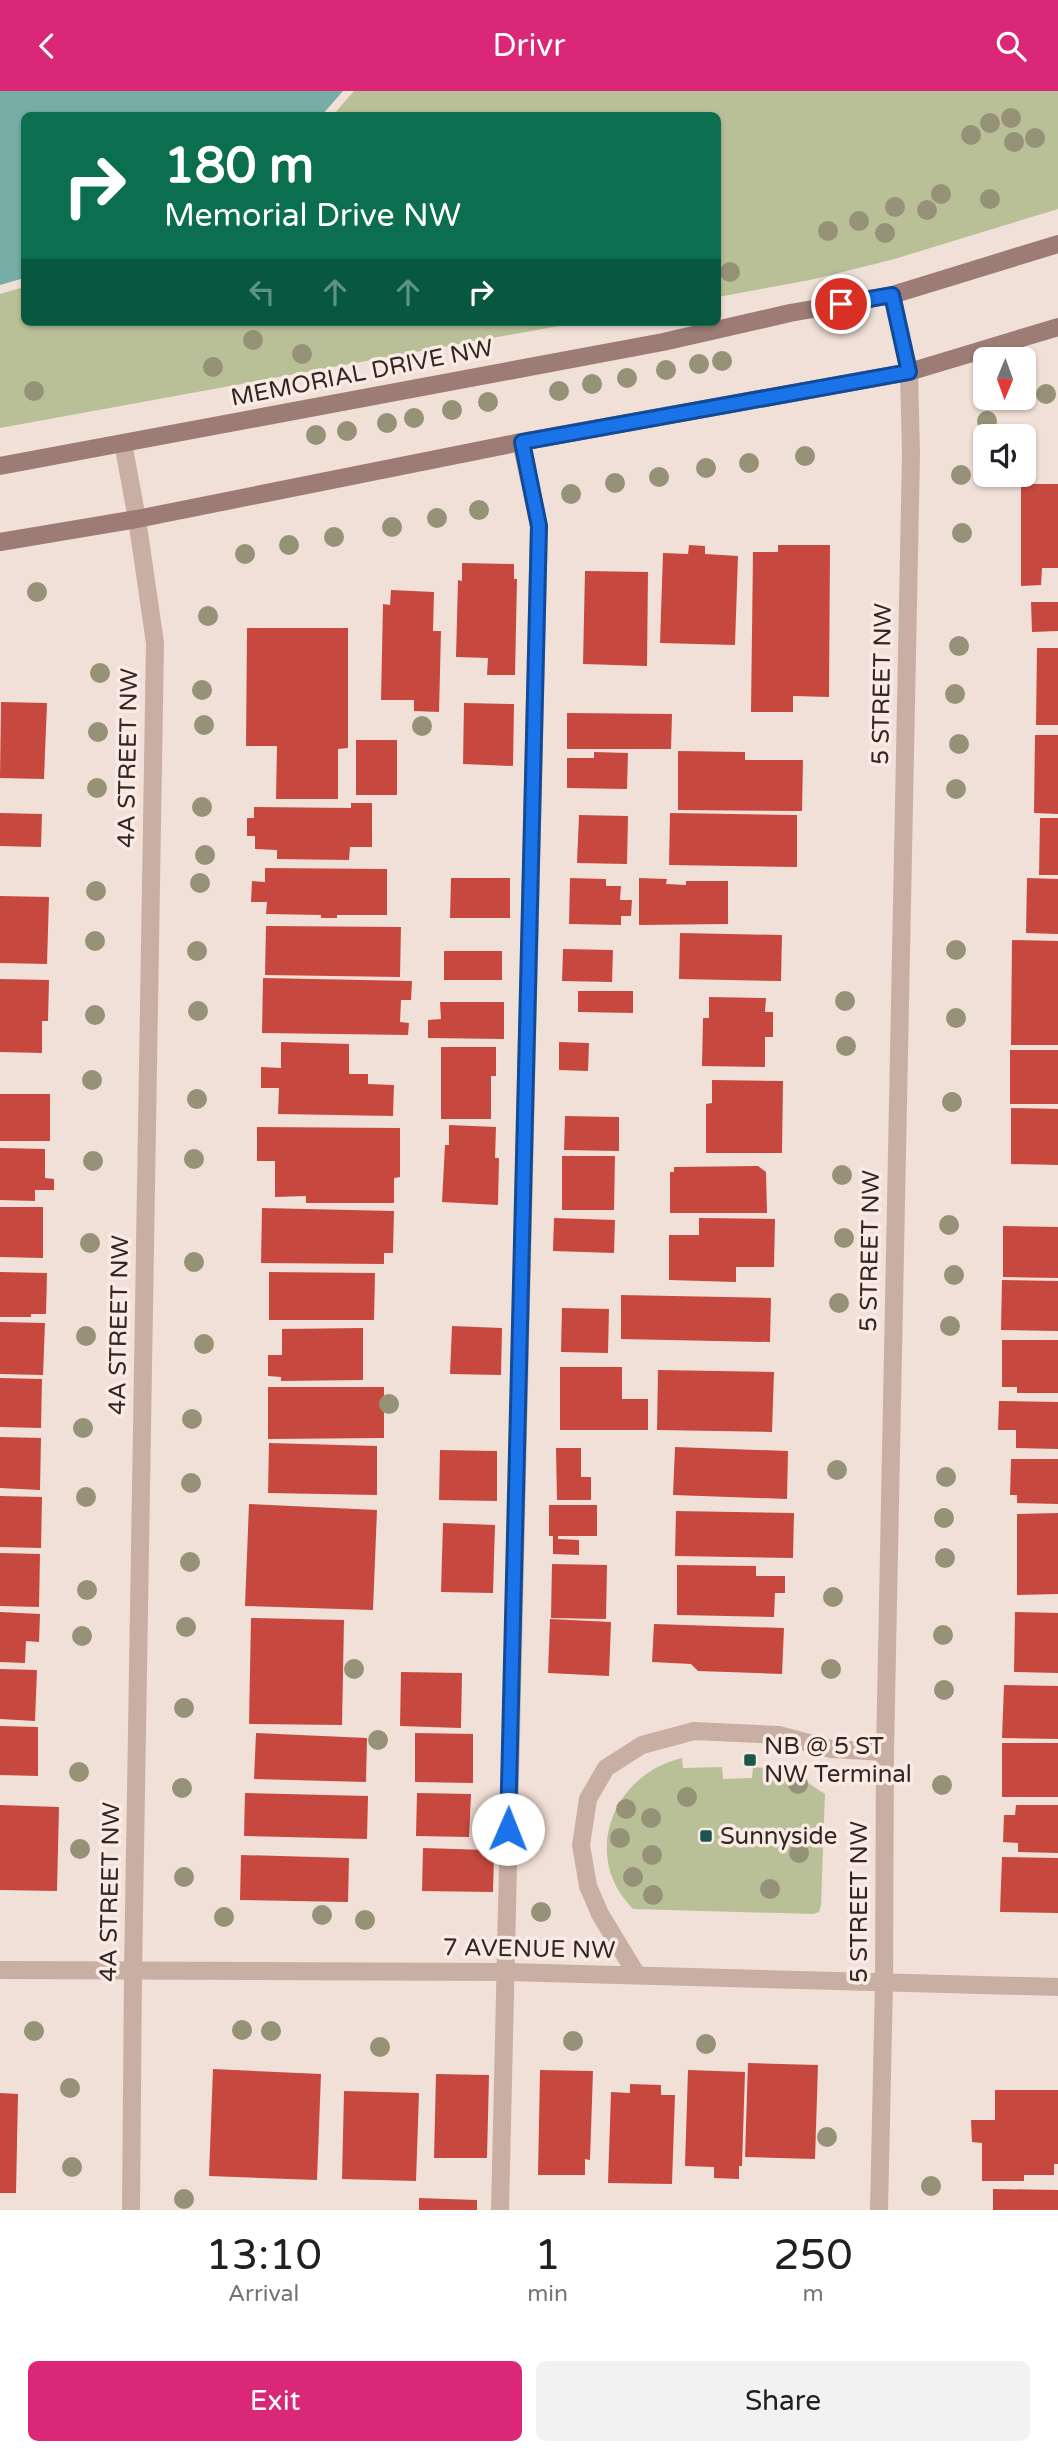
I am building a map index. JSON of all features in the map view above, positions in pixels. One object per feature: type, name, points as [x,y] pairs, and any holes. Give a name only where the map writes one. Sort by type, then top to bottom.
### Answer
[{"type":"main road","name":"MEMORIAL DRIVE NW","points":[[0,466],[663,342],[790,313],[892,295],[1058,244]]},
{"type":"main road","points":[[0,543],[137,519],[522,442],[909,372],[1058,327]]},
{"type":"street","name":"5 STREET NW","points":[[879,2210],[885,1752],[911,454],[909,372],[892,295]]},
{"type":"street","points":[[500,2210],[539,526],[522,442]]},
{"type":"street","name":"4A STREET NW","points":[[123,443],[155,643],[132,1972],[131,2210]]},
{"type":"street","points":[[637,1975],[600,1914],[588,1886],[581,1845],[588,1799],[606,1768],[642,1745],[694,1731],[779,1735],[831,1749],[885,1752]]},
{"type":"street","name":"7 AVENUE NW","points":[[0,1970],[505,1972],[1058,1986]]},
{"type":"green space","points":[[354,91],[1058,91],[1058,209],[891,260],[810,280],[721,296],[721,112],[336,112]]},
{"type":"green space","points":[[21,288],[21,326],[558,326],[0,428],[0,294]]},
{"type":"green space","points":[[682,1758],[683,1768],[722,1767],[723,1779],[752,1778],[753,1767],[788,1770],[825,1794],[819,1912],[633,1909],[617,1888],[609,1865],[607,1842],[612,1820],[622,1799],[638,1781],[658,1767]]},
{"type":"water","points":[[0,91],[343,91],[325,112],[21,112],[21,279],[0,285]]},
{"type":"building","points":[[1058,484],[1058,568],[1042,568],[1041,585],[1021,586],[1021,487]]},
{"type":"building","points":[[689,545],[705,546],[705,554],[738,556],[735,645],[660,643],[663,553],[688,554]]},
{"type":"building","points":[[778,545],[830,545],[829,697],[793,696],[793,712],[751,712],[753,552],[778,552]]},
{"type":"building","points":[[462,563],[514,564],[514,579],[517,579],[515,675],[487,675],[488,658],[456,657],[458,580],[462,581]]},
{"type":"building","points":[[585,571],[648,572],[647,666],[583,664]]},
{"type":"building","points":[[391,590],[434,592],[433,631],[441,631],[439,712],[414,711],[414,700],[381,700],[383,604],[390,605]]},
{"type":"building","points":[[1031,602],[1058,602],[1058,631],[1032,632]]},
{"type":"building","points":[[247,628],[348,628],[348,748],[338,749],[338,799],[276,799],[277,746],[246,746]]},
{"type":"building","points":[[1037,648],[1058,648],[1058,725],[1036,725]]},
{"type":"building","points":[[1,702],[47,703],[44,779],[0,778]]},
{"type":"building","points":[[464,703],[514,704],[513,766],[463,764]]},
{"type":"building","points":[[567,713],[672,714],[671,749],[567,749]]},
{"type":"building","points":[[1035,735],[1058,735],[1058,814],[1034,813]]},
{"type":"building","points":[[356,740],[397,740],[397,795],[356,795]]},
{"type":"building","points":[[678,751],[745,752],[745,760],[803,760],[802,811],[678,810]]},
{"type":"building","points":[[594,752],[628,753],[627,789],[567,788],[567,758],[594,758]]},
{"type":"building","points":[[351,803],[372,803],[372,847],[350,847],[349,860],[277,859],[277,850],[255,849],[255,836],[247,836],[247,818],[254,818],[254,807],[351,808]]},
{"type":"building","points":[[0,813],[42,814],[41,847],[0,846]]},
{"type":"building","points":[[670,813],[797,815],[797,867],[669,865]]},
{"type":"building","points":[[579,815],[628,816],[627,864],[577,863]]},
{"type":"building","points":[[1040,818],[1058,818],[1058,875],[1039,875]]},
{"type":"building","points":[[265,868],[387,869],[387,915],[337,915],[337,918],[321,918],[321,915],[266,914],[267,902],[251,902],[252,881],[265,882]]},
{"type":"building","points":[[451,878],[510,878],[510,918],[450,918]]},
{"type":"building","points":[[570,878],[606,879],[606,886],[621,886],[620,900],[632,900],[631,916],[621,916],[621,925],[569,924]]},
{"type":"building","points":[[639,878],[667,879],[666,884],[686,885],[686,881],[728,881],[728,924],[639,925]]},
{"type":"building","points":[[1027,878],[1058,879],[1058,934],[1026,933]]},
{"type":"building","points":[[0,896],[49,897],[47,964],[0,963]]},
{"type":"building","points":[[266,926],[401,927],[400,977],[265,975]]},
{"type":"building","points":[[680,933],[782,935],[781,981],[679,979]]},
{"type":"building","points":[[1012,940],[1058,941],[1058,1045],[1011,1045]]},
{"type":"building","points":[[563,949],[613,950],[612,982],[562,981]]},
{"type":"building","points":[[444,951],[502,951],[502,980],[444,980]]},
{"type":"building","points":[[263,978],[412,981],[411,1000],[401,1000],[400,1022],[409,1023],[408,1035],[262,1033]]},
{"type":"building","points":[[0,979],[49,980],[48,1021],[42,1021],[42,1053],[0,1052]]},
{"type":"building","points":[[578,991],[633,991],[633,1013],[578,1012]]},
{"type":"building","points":[[709,997],[766,998],[765,1012],[773,1012],[773,1037],[765,1037],[765,1067],[702,1066],[703,1018],[709,1018]]},
{"type":"building","points":[[440,1002],[504,1002],[504,1039],[428,1038],[428,1020],[441,1019]]},
{"type":"building","points":[[281,1042],[349,1044],[349,1074],[368,1074],[368,1084],[394,1085],[393,1116],[278,1114],[279,1088],[261,1088],[261,1067],[281,1068]]},
{"type":"building","points":[[559,1042],[589,1043],[588,1071],[559,1070]]},
{"type":"building","points":[[441,1047],[496,1047],[496,1076],[491,1076],[491,1119],[441,1119]]},
{"type":"building","points":[[1010,1050],[1058,1050],[1058,1104],[1010,1104]]},
{"type":"building","points":[[712,1080],[783,1081],[782,1153],[706,1153],[706,1104],[712,1103]]},
{"type":"building","points":[[0,1094],[50,1094],[50,1141],[0,1141]]},
{"type":"building","points":[[1011,1108],[1058,1109],[1058,1165],[1011,1164]]},
{"type":"building","points":[[565,1116],[619,1117],[619,1151],[564,1150]]},
{"type":"building","points":[[449,1125],[496,1127],[495,1158],[499,1158],[498,1205],[442,1202],[445,1145],[449,1145]]},
{"type":"building","points":[[257,1127],[400,1128],[400,1177],[394,1178],[394,1203],[306,1203],[306,1196],[275,1197],[275,1161],[257,1161]]},
{"type":"building","points":[[0,1148],[45,1149],[45,1178],[54,1179],[54,1190],[35,1190],[35,1201],[0,1200]]},
{"type":"building","points":[[562,1156],[615,1156],[614,1210],[562,1210]]},
{"type":"building","points":[[758,1166],[766,1172],[767,1213],[670,1213],[670,1172],[674,1172],[674,1167]]},
{"type":"building","points":[[0,1207],[43,1207],[43,1258],[0,1257]]},
{"type":"building","points":[[262,1208],[394,1211],[393,1253],[384,1253],[384,1264],[261,1263]]},
{"type":"building","points":[[554,1218],[615,1220],[614,1253],[553,1251]]},
{"type":"building","points":[[699,1218],[775,1219],[774,1267],[736,1267],[736,1282],[669,1280],[669,1235],[699,1235]]},
{"type":"building","points":[[1003,1226],[1058,1227],[1058,1278],[1003,1277]]},
{"type":"building","points":[[0,1272],[47,1273],[46,1314],[0,1317]]},
{"type":"building","points":[[269,1272],[375,1273],[374,1320],[269,1320]]},
{"type":"building","points":[[1002,1280],[1058,1281],[1058,1331],[1001,1330]]},
{"type":"building","points":[[621,1295],[771,1298],[770,1342],[621,1339]]},
{"type":"building","points":[[562,1308],[609,1309],[608,1353],[561,1352]]},
{"type":"building","points":[[0,1322],[45,1323],[43,1375],[0,1374]]},
{"type":"building","points":[[452,1326],[502,1328],[501,1375],[450,1374]]},
{"type":"building","points":[[363,1328],[363,1380],[281,1381],[281,1377],[268,1376],[268,1355],[282,1355],[282,1329]]},
{"type":"building","points":[[1002,1340],[1058,1340],[1058,1393],[1017,1393],[1017,1387],[1002,1387]]},
{"type":"building","points":[[560,1367],[622,1367],[622,1399],[648,1399],[648,1430],[560,1430]]},
{"type":"building","points":[[658,1370],[774,1372],[772,1432],[657,1430]]},
{"type":"building","points":[[0,1378],[42,1379],[41,1428],[0,1427]]},
{"type":"building","points":[[268,1387],[384,1387],[384,1438],[268,1439]]},
{"type":"building","points":[[999,1401],[1058,1402],[1058,1449],[1016,1448],[1016,1430],[998,1430]]},
{"type":"building","points":[[0,1437],[41,1438],[40,1490],[0,1488]]},
{"type":"building","points":[[269,1443],[377,1446],[377,1495],[268,1493]]},
{"type":"building","points":[[675,1447],[788,1451],[787,1499],[673,1495]]},
{"type":"building","points":[[556,1448],[581,1448],[581,1477],[591,1477],[591,1500],[557,1500]]},
{"type":"building","points":[[440,1450],[497,1451],[497,1501],[439,1500]]},
{"type":"building","points":[[1011,1459],[1058,1459],[1058,1504],[1017,1503],[1017,1495],[1010,1495]]},
{"type":"building","points":[[0,1496],[42,1497],[41,1548],[0,1547]]},
{"type":"building","points":[[249,1504],[377,1510],[373,1610],[245,1606]]},
{"type":"building","points":[[549,1505],[597,1505],[597,1536],[558,1536],[558,1539],[579,1540],[579,1555],[553,1554],[553,1536],[549,1536]]},
{"type":"building","points":[[676,1511],[794,1513],[793,1558],[675,1556]]},
{"type":"building","points":[[1058,1513],[1058,1594],[1017,1595],[1017,1514]]},
{"type":"building","points":[[443,1523],[495,1525],[493,1593],[441,1592]]},
{"type":"building","points":[[0,1553],[40,1554],[39,1607],[0,1606]]},
{"type":"building","points":[[552,1564],[607,1565],[606,1619],[551,1618]]},
{"type":"building","points":[[677,1565],[756,1566],[756,1576],[785,1576],[785,1593],[775,1593],[774,1617],[677,1615]]},
{"type":"building","points":[[0,1612],[40,1614],[39,1642],[26,1641],[25,1663],[0,1662]]},
{"type":"building","points":[[1015,1612],[1058,1613],[1058,1673],[1014,1672]]},
{"type":"building","points":[[251,1618],[344,1620],[342,1725],[249,1724]]},
{"type":"building","points":[[550,1619],[611,1622],[609,1676],[548,1673]]},
{"type":"building","points":[[654,1624],[784,1628],[782,1674],[698,1671],[691,1664],[652,1662]]},
{"type":"building","points":[[0,1669],[37,1670],[35,1721],[0,1719]]},
{"type":"building","points":[[401,1672],[462,1673],[461,1728],[400,1726]]},
{"type":"building","points":[[1004,1685],[1058,1686],[1058,1739],[1002,1738]]},
{"type":"building","points":[[0,1726],[38,1727],[38,1776],[0,1775]]},
{"type":"building","points":[[256,1733],[367,1738],[366,1782],[254,1779]]},
{"type":"building","points":[[415,1733],[473,1734],[473,1783],[415,1782]]},
{"type":"building","points":[[1002,1743],[1058,1743],[1058,1797],[1002,1797]]},
{"type":"building","points":[[245,1793],[368,1796],[367,1839],[244,1836]]},
{"type":"building","points":[[417,1793],[471,1794],[469,1837],[416,1836]]},
{"type":"building","points":[[0,1805],[59,1807],[57,1891],[0,1890]]},
{"type":"building","points":[[1016,1805],[1058,1805],[1058,1853],[1018,1852],[1018,1843],[1003,1842],[1004,1815],[1015,1815]]},
{"type":"building","points":[[423,1848],[488,1850],[488,1856],[494,1856],[493,1892],[422,1891]]},
{"type":"building","points":[[241,1855],[349,1858],[348,1902],[240,1900]]},
{"type":"building","points":[[1002,1857],[1058,1858],[1058,1913],[1000,1912]]},
{"type":"building","points":[[748,2063],[818,2065],[815,2159],[745,2157]]},
{"type":"building","points":[[213,2069],[321,2074],[317,2180],[209,2176]]},
{"type":"building","points":[[540,2070],[593,2071],[590,2160],[585,2159],[585,2175],[538,2175]]},
{"type":"building","points":[[688,2070],[745,2072],[742,2166],[739,2166],[739,2179],[714,2178],[714,2167],[685,2166]]},
{"type":"building","points":[[436,2074],[489,2075],[487,2158],[434,2158]]},
{"type":"building","points":[[630,2084],[661,2085],[661,2095],[675,2095],[672,2184],[608,2183],[611,2092],[630,2093]]},
{"type":"building","points":[[995,2090],[1058,2090],[1058,2164],[1054,2164],[1054,2175],[1024,2175],[1024,2181],[982,2181],[982,2143],[972,2142],[971,2120],[995,2120]]},
{"type":"building","points":[[344,2091],[419,2093],[416,2181],[342,2179]]},
{"type":"building","points":[[0,2093],[18,2094],[16,2193],[0,2193]]},
{"type":"building","points":[[993,2189],[1058,2190],[1058,2210],[993,2210]]},
{"type":"building","points":[[419,2198],[477,2200],[477,2210],[419,2210]]},
{"type":"place","name":"NB @ 5 ST NW Terminal","points":[[750,1760]]},
{"type":"place","name":"Sunnyside","points":[[706,1836]]},
{"type":"route","points":[[508,1829],[539,526],[522,442],[909,372],[892,295],[841,304]]}]
